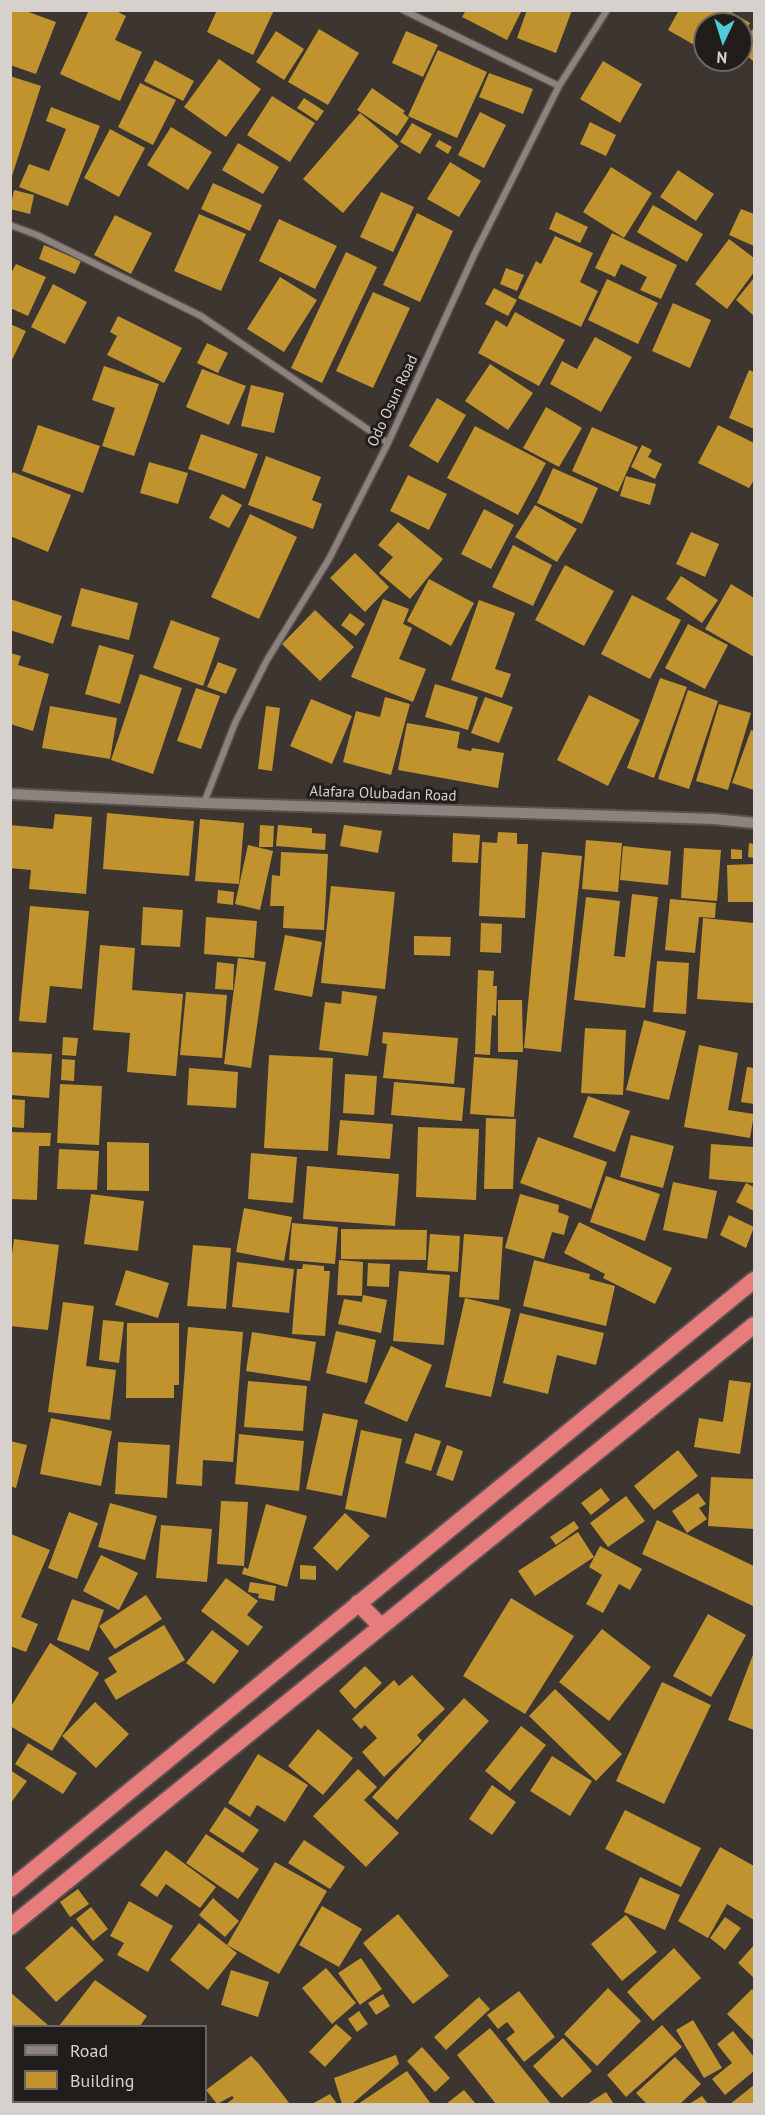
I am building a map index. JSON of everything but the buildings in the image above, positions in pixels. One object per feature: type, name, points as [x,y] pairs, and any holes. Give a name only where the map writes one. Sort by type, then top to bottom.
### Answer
[{"type":"highway","points":[[10,1889],[754,1280]]},
{"type":"highway","points":[[10,1927],[754,1325]]},
{"type":"highway","points":[[358,1603],[381,1626]]},
{"type":"street","points":[[403,10],[559,86]]},
{"type":"street","name":"Odo Osun Road","points":[[204,803],[235,723],[256,681],[329,559],[388,443],[475,253],[559,86],[607,10]]},
{"type":"street","points":[[10,225],[37,235],[201,316],[388,443]]},
{"type":"street","name":"Alafara Olubadan Road","points":[[10,794],[204,803],[714,819],[754,823]]}]
